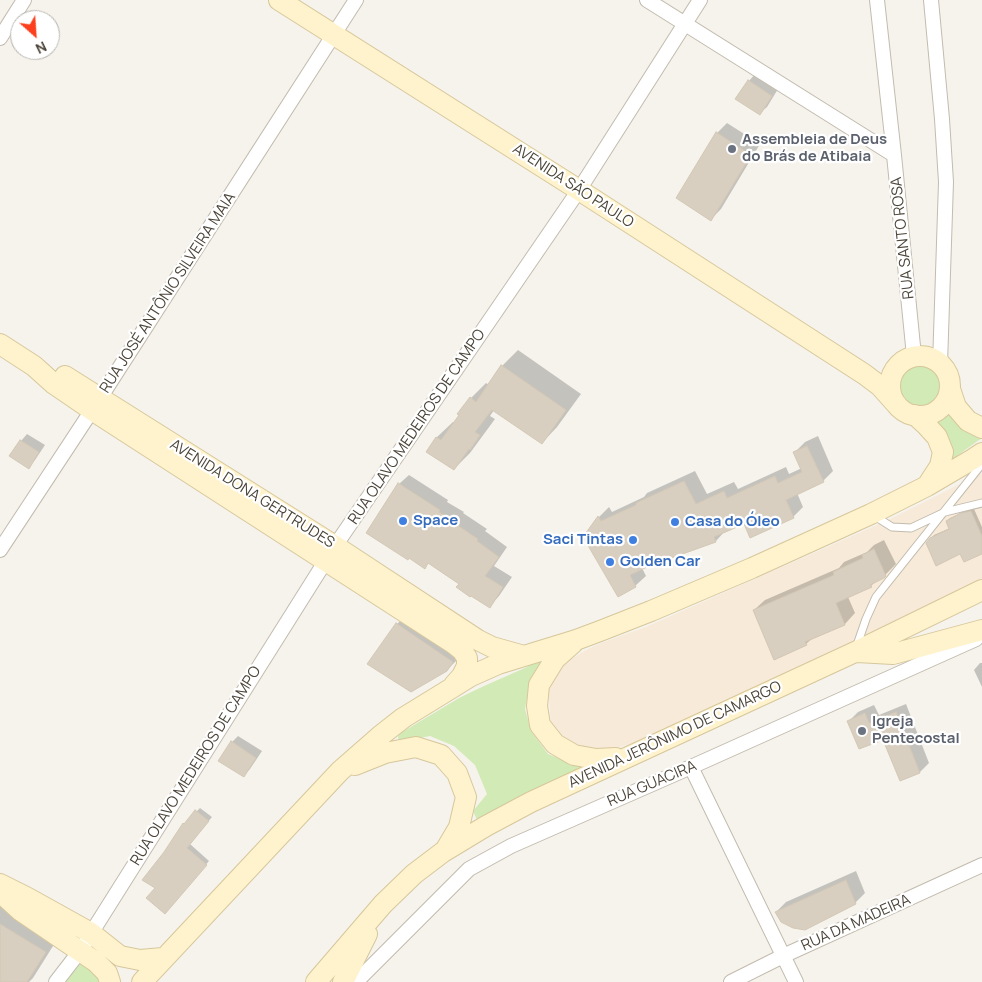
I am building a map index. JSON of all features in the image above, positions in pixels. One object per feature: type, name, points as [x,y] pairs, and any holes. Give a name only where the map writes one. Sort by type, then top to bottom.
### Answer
[{"type":"main road","name":"AVENIDA SÃO PAULO","points":[[280,0],[864,374],[880,386],[897,404]]},
{"type":"main road","name":"AVENIDA DONA GERTRUDES","points":[[0,344],[34,366],[54,384],[96,404],[459,637],[478,640],[492,647],[524,656]]},
{"type":"main road","points":[[864,374],[876,374],[887,371],[906,362],[924,356],[933,358],[946,371],[950,380],[947,398],[935,412],[915,415],[905,412],[892,396],[890,386],[892,375],[906,362]]},
{"type":"main road","points":[[950,389],[956,407],[968,421],[982,428]]},
{"type":"main road","points":[[915,415],[938,437],[943,452],[940,466],[927,486]]},
{"type":"main road","points":[[142,982],[340,771],[403,718],[483,670],[612,627],[698,592],[871,514],[927,486],[982,453]]},
{"type":"main road","name":"AVENIDA JERÔNIMO DE CAMARGO","points":[[316,982],[384,904],[414,874],[443,852],[486,826],[531,802],[855,652],[982,590]]},
{"type":"main road","points":[[855,652],[893,654],[982,630]]},
{"type":"main road","points":[[451,688],[462,676],[468,658],[462,650],[459,637]]},
{"type":"main road","points":[[576,640],[555,659],[539,685],[537,706],[540,725],[555,744],[574,755],[596,759],[626,757]]},
{"type":"main road","points":[[340,771],[385,753],[416,747],[440,755],[457,772],[466,797],[459,827],[443,852]]},
{"type":"main road","points":[[0,884],[91,933],[120,956],[140,960],[163,958]]},
{"type":"main road","points":[[0,892],[21,911],[96,962],[107,973],[110,982]]},
{"type":"main road","name":"AVENIDA JERÔNIMO DE CAMARGO","points":[[342,982],[384,904]]},
{"type":"street","points":[[0,38],[24,0]]},
{"type":"street","name":"RUA JOSÉ ANTÔNIO SILVEIRA MAIA","points":[[0,550],[356,0]]},
{"type":"street","points":[[647,0],[894,155]]},
{"type":"street","name":"RUA OLAVO MEDEIROS DE CAMPO","points":[[56,982],[80,951],[330,554],[579,190],[700,0]]},
{"type":"street","name":"RUA SANTO ROSA","points":[[877,0],[894,155],[906,362]]},
{"type":"street","points":[[931,0],[946,182],[940,364]]},
{"type":"street","name":"RUA GUACIRA","points":[[356,982],[469,869],[516,844],[691,768],[982,636]]},
{"type":"street","points":[[691,768],[796,982]]},
{"type":"street","name":"RUA DA MADEIRA","points":[[731,982],[783,956],[982,865]]},
{"type":"lane","points":[[855,652],[866,619],[876,598],[982,464]]},
{"type":"lane","points":[[871,514],[892,527],[911,528],[945,512],[982,503]]},
{"type":"shaded area","points":[[982,473],[982,581],[724,703],[628,745],[599,752],[560,738],[551,724],[548,684],[563,664],[586,650],[646,627],[886,521]]},
{"type":"green space","points":[[922,365],[936,371],[942,381],[943,395],[938,402],[921,407],[910,404],[902,394],[899,386],[900,380],[909,367]]},
{"type":"green space","points":[[949,401],[982,433],[982,438],[948,463],[927,417],[943,409]]},
{"type":"green space","points":[[538,659],[545,663],[528,692],[525,709],[531,731],[548,754],[567,762],[581,761],[585,769],[525,793],[477,820],[473,811],[487,794],[475,765],[454,746],[430,736],[399,742],[399,734],[459,698],[527,667]]},
{"type":"green space","points":[[82,962],[102,982],[64,982]]},
{"type":"building","points":[[748,80],[772,96],[760,115],[735,99]]},
{"type":"building","points":[[716,132],[751,155],[711,221],[676,198]]},
{"type":"building","points":[[501,365],[566,410],[542,444],[492,410],[475,432],[480,435],[454,470],[426,452],[436,437],[441,440],[470,397],[476,402]]},
{"type":"building","points":[[20,440],[39,452],[29,469],[9,456]]},
{"type":"building","points":[[807,446],[824,482],[786,500],[794,518],[750,538],[744,524],[714,537],[716,542],[662,560],[630,575],[636,587],[618,597],[583,537],[598,516],[601,521],[684,481],[696,504],[724,491],[727,498],[775,476],[778,483],[802,472],[793,452]]},
{"type":"building","points":[[398,483],[440,510],[439,512],[478,539],[477,541],[499,557],[485,576],[503,587],[490,608],[456,587],[459,584],[428,563],[425,569],[366,533]]},
{"type":"building","points":[[971,511],[982,536],[982,554],[964,562],[960,554],[936,566],[926,543],[930,538],[949,529],[946,521],[961,513]]},
{"type":"building","points":[[874,549],[886,576],[870,585],[872,587],[836,603],[845,625],[805,642],[807,645],[774,660],[753,610],[834,575],[833,572],[863,558],[862,555]]},
{"type":"building","points":[[396,623],[453,662],[447,671],[411,692],[367,664]]},
{"type":"building","points":[[896,712],[920,773],[900,781],[883,740],[859,749],[847,721],[865,713],[869,723]]},
{"type":"building","points":[[231,741],[256,758],[244,777],[218,761]]},
{"type":"building","points":[[195,810],[209,821],[187,848],[207,865],[165,914],[146,898],[155,888],[142,880],[164,852],[183,823]]},
{"type":"building","points":[[846,880],[856,904],[805,930],[793,928],[781,922],[775,912]]},
{"type":"building","points":[[0,924],[46,952],[27,982],[0,982]]},
{"type":"place","name":"Assembleia de Deus do Brás de Atibaia","points":[[732,149]]},
{"type":"place","name":"Space","points":[[403,521]]},
{"type":"place","name":"Casa do Óleo","points":[[675,522]]},
{"type":"place","name":"Saci Tintas","points":[[633,540]]},
{"type":"place","name":"Golden Car","points":[[610,562]]},
{"type":"place","name":"Igreja Pentecostal","points":[[862,731]]}]
